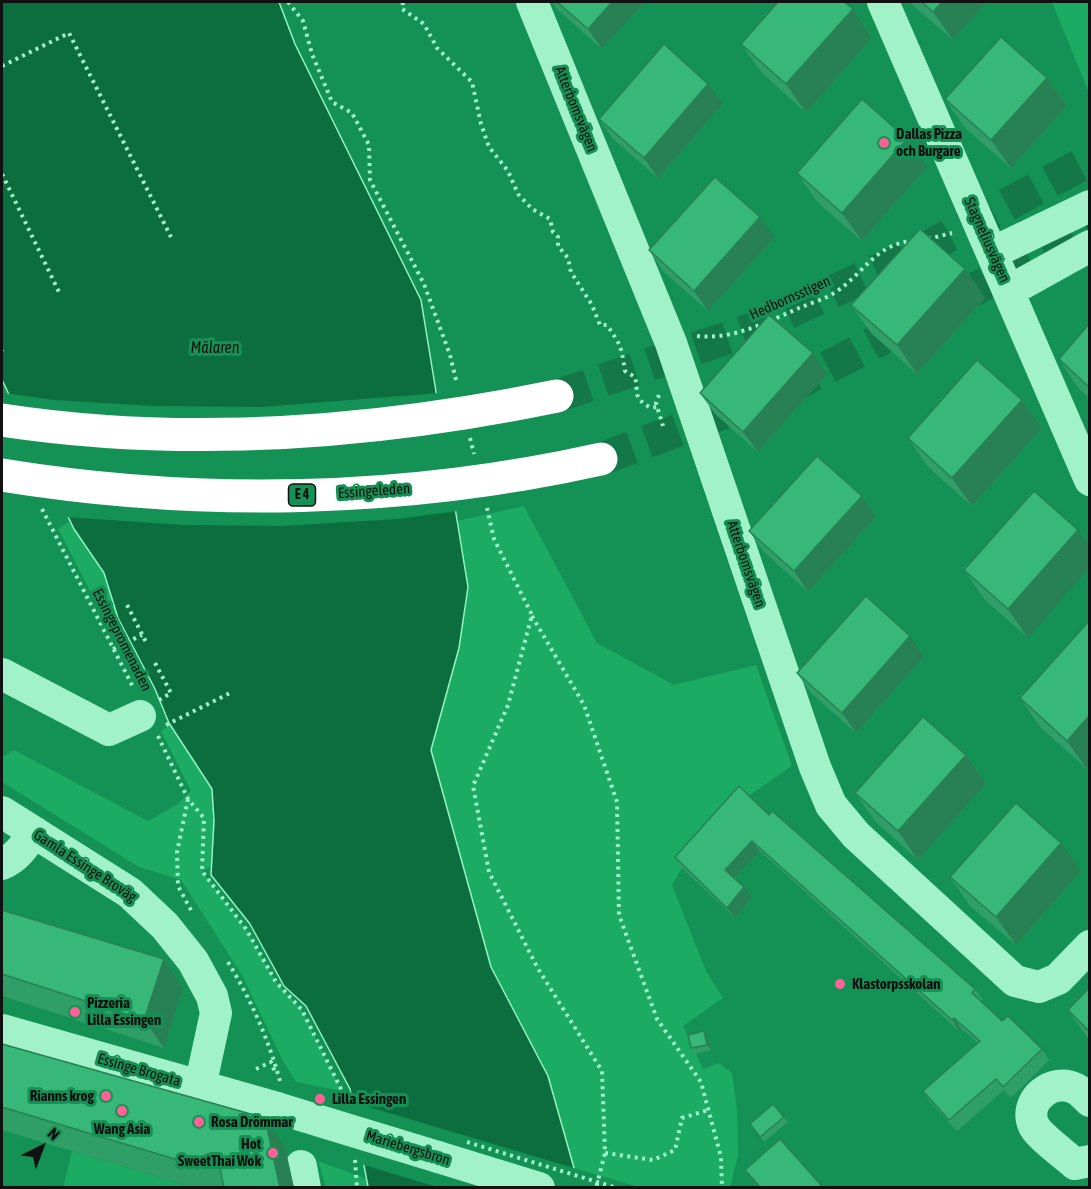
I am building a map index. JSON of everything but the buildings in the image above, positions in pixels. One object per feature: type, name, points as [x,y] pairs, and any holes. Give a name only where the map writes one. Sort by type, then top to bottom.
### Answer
[{"type":"highway","points":[[2,420],[122,433],[254,436],[375,427],[479,412],[556,396]]},
{"type":"highway","name":"Essingeleden","points":[[2,475],[119,490],[259,497],[387,491],[501,479],[601,459]]},
{"type":"street","name":"Atterbomsvägen","points":[[532,2],[671,343],[815,767],[831,805],[856,835],[1015,981],[1039,987],[1058,979],[1089,946]]},
{"type":"street","name":"Stagneliusvägen","points":[[883,2],[1089,480]]},
{"type":"street","points":[[992,252],[1089,206]]},
{"type":"street","points":[[1054,223],[1050,233],[1053,245],[1060,252],[1081,251]]},
{"type":"street","points":[[1009,291],[1081,251]]},
{"type":"street","points":[[2,674],[109,730],[153,714]]},
{"type":"street","name":"Gamla Essinge Broväg","points":[[2,813],[130,893],[165,926],[193,961],[212,996],[216,1013],[200,1087]]},
{"type":"street","points":[[2,864],[10,861],[23,849],[34,832]]},
{"type":"street","name":"Essinge Brogata","points":[[2,1030],[200,1087],[280,1100]]},
{"type":"street","points":[[1089,1101],[1075,1088],[1058,1085],[1039,1093],[1031,1109],[1034,1127],[1075,1164],[1089,1161]]},
{"type":"street","name":"Mariebergsbron","points":[[280,1100],[539,1188]]},
{"type":"path","points":[[288,2],[303,21],[312,54],[332,102],[352,113],[369,145],[370,180],[424,284],[450,355],[458,390]]},
{"type":"path","points":[[403,2],[402,9],[424,24],[437,48],[472,82],[481,124],[489,147],[508,171],[518,194],[532,209],[550,219],[553,232],[558,237],[558,246],[568,258],[571,272],[592,305],[600,325],[607,325],[618,339],[623,350],[625,371],[635,377],[635,393],[640,401],[651,408],[656,405],[663,426]]},
{"type":"path","points":[[2,66],[69,33],[171,237]]},
{"type":"path","points":[[2,174],[59,291]]},
{"type":"path","name":"Hedbornsstigen","points":[[671,343],[693,335],[723,336],[752,328],[838,291],[879,251],[901,242],[939,238]]},
{"type":"path","points":[[470,436],[475,459]]},
{"type":"path","points":[[486,505],[494,539],[532,615],[584,705],[617,802],[619,915],[657,1019],[701,1082],[721,1157],[722,1188]]},
{"type":"path","name":"Essingepromenaden","points":[[42,508],[113,649],[153,714],[188,799],[204,818],[202,871],[246,929],[276,982],[302,1010],[342,1091]]},
{"type":"path","points":[[128,605],[146,642]]},
{"type":"path","points":[[532,615],[508,705],[472,786],[489,872],[537,967],[602,1071],[605,1153],[596,1188]]},
{"type":"path","points":[[113,649],[142,635]]},
{"type":"path","points":[[153,714],[171,693],[155,663]]},
{"type":"path","points":[[153,714],[230,693]]},
{"type":"path","points":[[178,886],[177,852],[188,799]]},
{"type":"path","points":[[256,1069],[271,1062],[280,1100]]},
{"type":"path","points":[[605,1153],[653,1160],[675,1150],[682,1118],[708,1110]]},
{"type":"path","name":"Mariebergsbron","points":[[467,1142],[617,1188]]},
{"type":"shaded area","points":[[1052,2],[1089,2],[1089,93]]},
{"type":"shaded area","points":[[524,506],[597,643],[674,685],[756,665],[792,766],[747,797],[682,868],[672,885],[706,971],[723,998],[683,1026],[703,1069],[719,1063],[732,1073],[737,1111],[738,1155],[730,1187],[639,1187],[574,1168],[548,1076],[491,967],[431,750],[459,648],[468,587],[457,521]]},
{"type":"shaded area","points":[[70,521],[104,573],[118,618],[108,625],[58,529]]},
{"type":"shaded area","points":[[170,725],[212,789],[214,821],[211,867],[202,871],[246,929],[276,982],[302,1010],[342,1091],[296,1082],[282,1059],[242,975],[181,880],[139,867],[2,782],[2,757],[14,750],[148,821],[178,804],[191,791],[161,731]]},
{"type":"shaded area","points":[[72,1151],[195,1188],[63,1188]]},
{"type":"shaded area","points":[[318,1161],[367,1179],[368,1187],[326,1187]]},
{"type":"water","name":"Mälaren","points":[[2,2],[279,2],[295,44],[421,300],[468,587],[459,648],[431,750],[491,967],[548,1076],[574,1168],[571,1187],[368,1187],[350,1089],[306,1006],[284,986],[250,924],[211,875],[214,821],[212,789],[169,723],[155,689],[118,618],[104,573],[74,529],[2,380]]},
{"type":"pier","points":[[4,393],[54,400],[154,406],[261,407],[439,393],[458,511],[398,519],[281,526],[184,525],[65,517]]},
{"type":"pier","points":[[349,1101],[577,1169],[574,1188],[437,1187],[361,1164]]},
{"type":"tunnel","points":[[557,396],[753,329],[930,246],[1090,160]]},
{"type":"tunnel","points":[[601,459],[787,389],[1090,228]]},
{"type":"place","name":"Dallas Pizza och Burgare","points":[[884,143]]},
{"type":"place","name":"Klastorpsskolan","points":[[840,984]]},
{"type":"place","name":"Pizzeria Lilla Essingen","points":[[75,1012]]},
{"type":"place","name":"Rianns krog","points":[[106,1096]]},
{"type":"place","name":"Lilla Essingen","points":[[320,1099]]},
{"type":"place","name":"Wang Asia","points":[[122,1111]]},
{"type":"place","name":"Rosa Drömmar","points":[[199,1122]]},
{"type":"place","name":"Hot SweetThai Wok","points":[[273,1153]]}]
